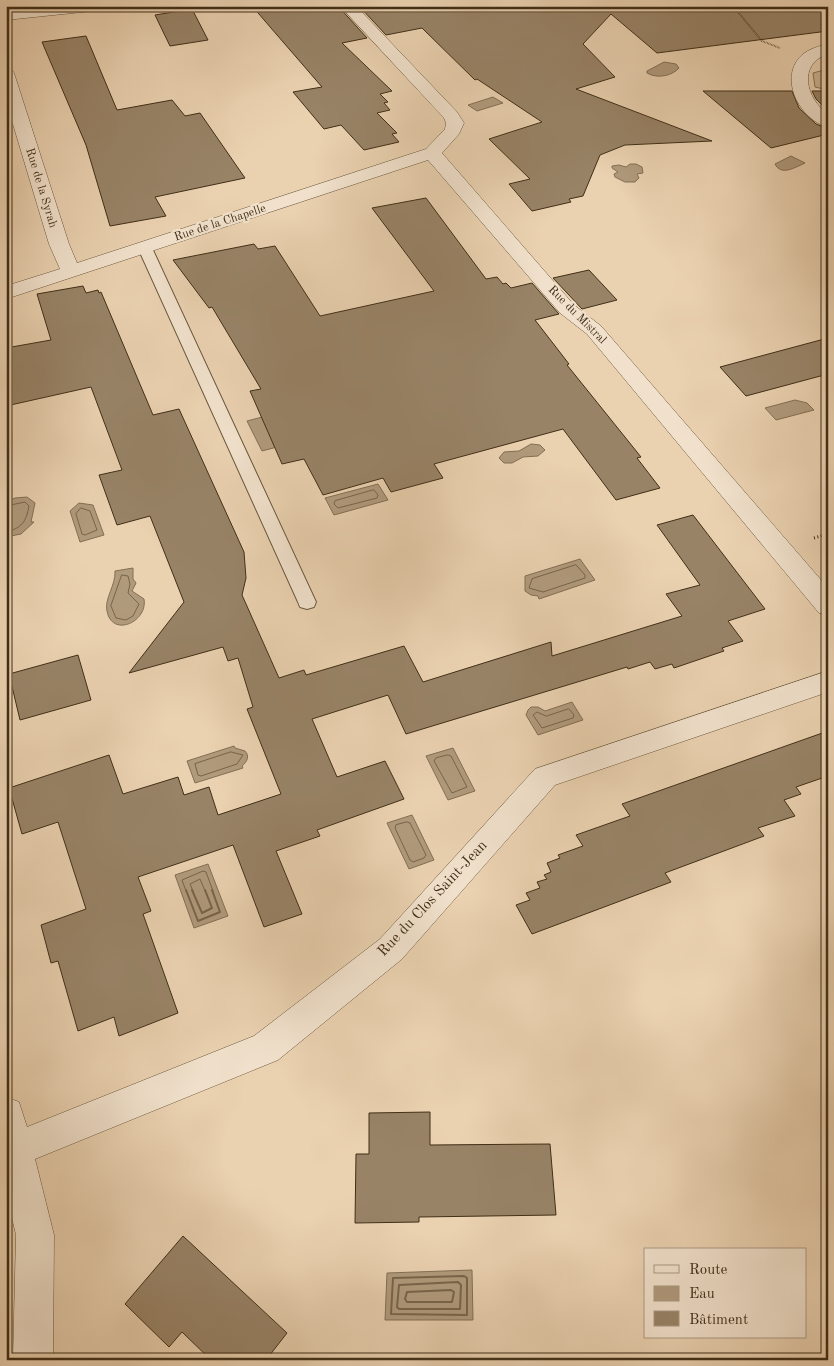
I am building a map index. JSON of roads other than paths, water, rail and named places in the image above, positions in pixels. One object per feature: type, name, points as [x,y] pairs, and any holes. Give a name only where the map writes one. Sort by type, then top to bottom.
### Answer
[{"type":"street","points":[[6,15],[38,14],[92,6]]},
{"type":"street","points":[[347,6],[451,116],[455,123],[453,130],[432,153]]},
{"type":"street","points":[[828,48],[813,52],[805,59],[799,81],[804,96],[814,112],[828,122]]},
{"type":"street","name":"Rue de la Syrah","points":[[6,74],[59,244],[71,272]]},
{"type":"street","name":"Rue de la Chapelle","points":[[6,293],[432,153]]},
{"type":"street","name":"Rue du Mistral","points":[[432,153],[567,309],[594,330],[828,606]]},
{"type":"street","name":"Rue du Clos Saint-Jean","points":[[16,1149],[266,1048],[391,949],[545,777],[828,681]]},
{"type":"street","points":[[6,1114],[16,1149],[35,1235],[33,1360]]},
{"type":"lane","points":[[145,248],[307,602]]},
{"type":"water","points":[[664,62],[676,64],[679,68],[664,76],[655,76],[647,73],[647,71]]},
{"type":"water","points":[[493,97],[503,103],[477,111],[468,105]]},
{"type":"water","points":[[791,156],[805,163],[792,169],[784,170],[778,168],[775,164]]},
{"type":"water","points":[[630,164],[642,167],[643,173],[637,174],[639,178],[635,182],[625,182],[615,177],[614,174],[618,172],[612,166],[626,167]]},
{"type":"water","points":[[795,400],[807,403],[814,410],[776,420],[765,408]]},
{"type":"water","points":[[266,416],[281,446],[262,451],[247,421]]},
{"type":"water","points":[[531,444],[540,445],[545,450],[538,456],[523,457],[512,463],[504,463],[499,458],[504,452],[519,451]]},
{"type":"water","points":[[378,484],[388,500],[334,515],[325,498]]},
{"type":"water","points":[[27,497],[35,503],[31,522],[34,522],[21,534],[6,537],[7,501]]},
{"type":"water","points":[[79,503],[93,505],[104,535],[80,542],[70,511]]},
{"type":"water","points":[[580,559],[595,580],[539,599],[538,596],[531,595],[525,591],[525,576]]},
{"type":"water","points":[[133,568],[133,579],[136,583],[132,591],[144,599],[144,607],[141,614],[129,624],[115,624],[110,619],[107,606],[115,571]]},
{"type":"water","points":[[572,702],[583,720],[538,735],[526,715],[531,707],[538,707],[545,711]]},
{"type":"water","points":[[234,746],[245,751],[248,757],[242,766],[243,768],[195,783],[187,761]]},
{"type":"water","points":[[453,748],[475,791],[448,800],[426,756]]},
{"type":"water","points":[[412,815],[434,860],[409,869],[387,823]]},
{"type":"water","points":[[208,864],[228,916],[194,928],[175,875]]},
{"type":"water","points":[[472,1270],[473,1320],[385,1320],[387,1273]]}]
